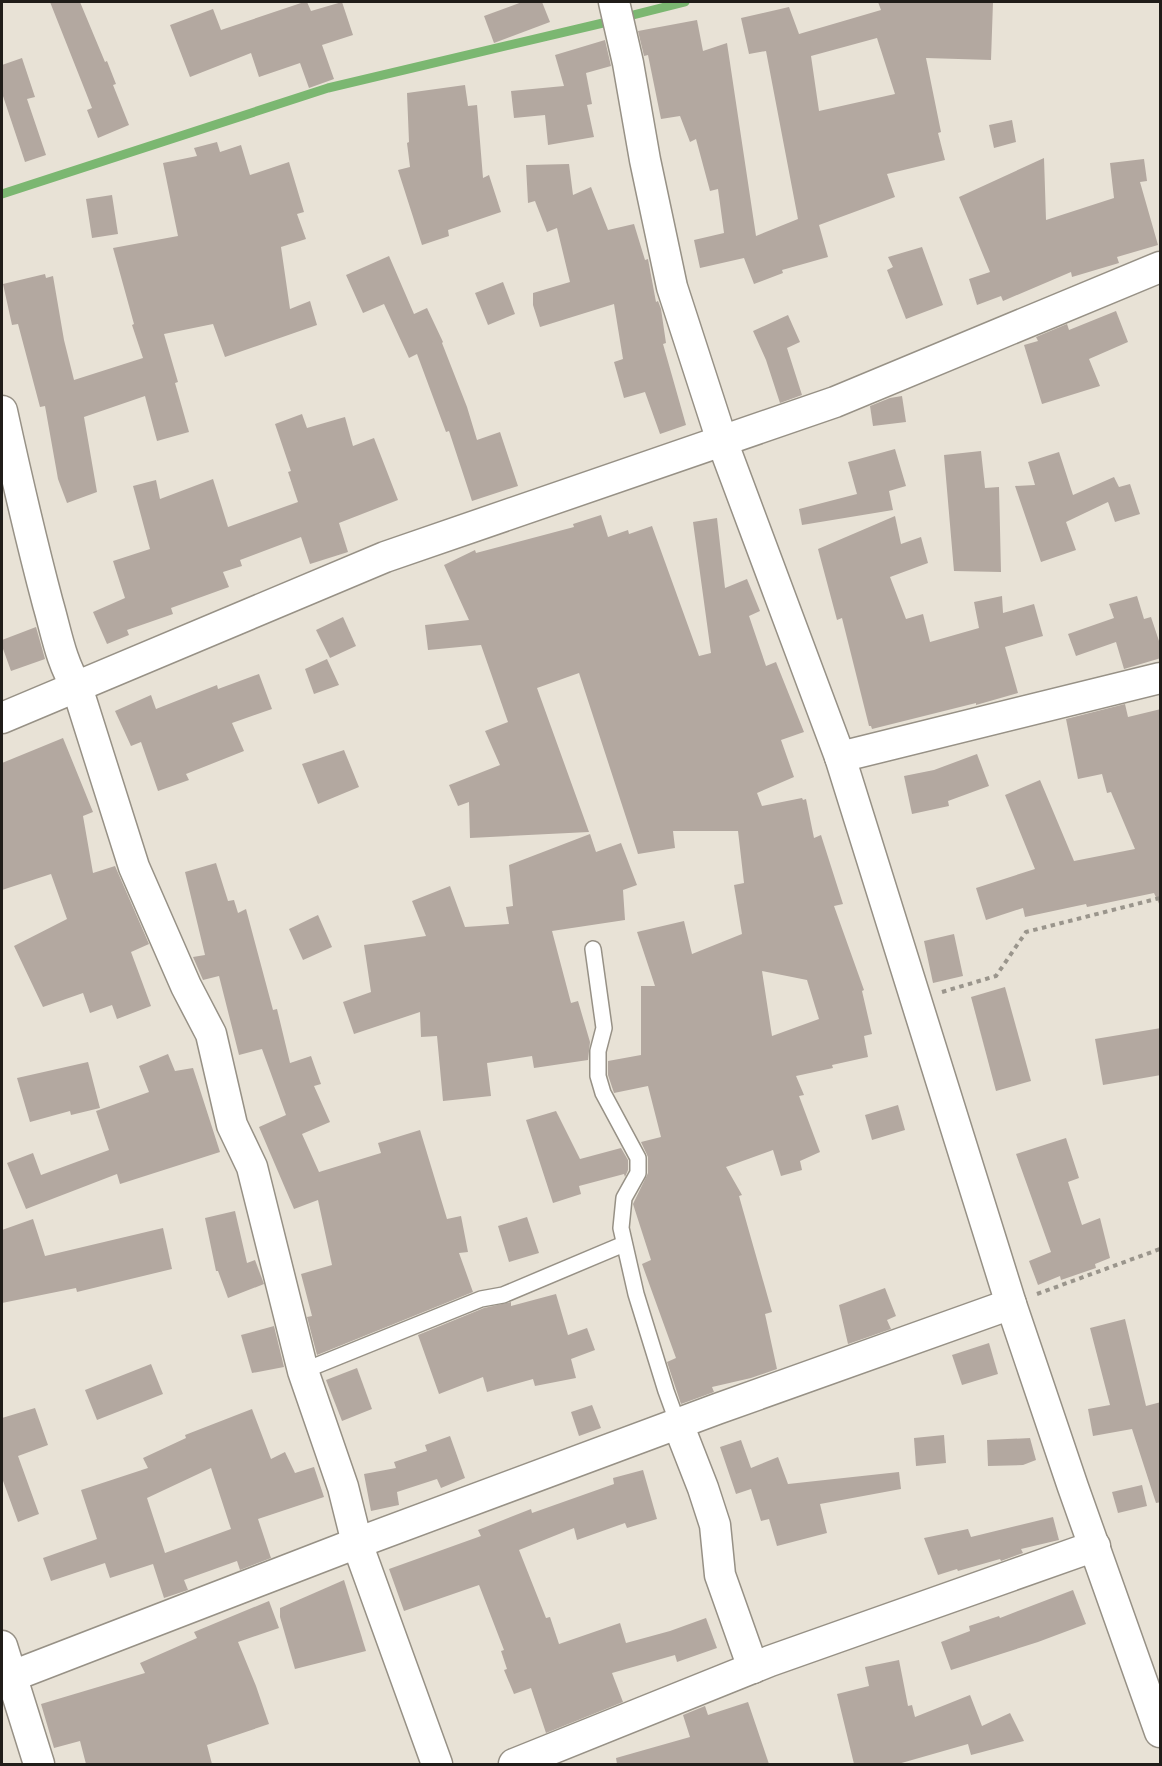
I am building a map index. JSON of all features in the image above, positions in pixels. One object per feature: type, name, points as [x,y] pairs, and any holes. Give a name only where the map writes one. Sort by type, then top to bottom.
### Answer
[{"type":"street","points":[[614,2],[672,287],[722,441],[840,757],[1011,1304],[1161,1732]]},
{"type":"street","points":[[2,718],[385,557],[835,402],[1161,267]]},
{"type":"street","points":[[2,411],[35,556],[58,640],[72,680],[77,687],[134,867],[186,986],[211,1034],[231,1125],[252,1167],[303,1371],[343,1487],[357,1543],[437,1764]]},
{"type":"street","points":[[840,757],[1161,678]]},
{"type":"street","points":[[7,1678],[357,1543],[1011,1304]]},
{"type":"street","points":[[678,1424],[704,1488],[715,1525],[720,1575],[753,1668]]},
{"type":"street","points":[[514,1764],[753,1668],[1095,1546]]},
{"type":"street","points":[[2,1646],[7,1678],[39,1764]]},
{"type":"lane","points":[[593,949],[604,1028],[598,1051],[598,1076],[603,1093],[638,1158],[638,1173],[628,1188],[622,1208],[621,1228],[645,1324],[678,1424]]},
{"type":"lane","points":[[303,1371],[481,1299],[503,1295],[624,1244]]},
{"type":"path","points":[[915,1000],[996,976],[1026,932],[1161,898]]},
{"type":"path","points":[[1011,1304],[1161,1249]]},
{"type":"building","points":[[50,2],[80,2],[105,62],[107,61],[116,84],[113,85],[129,125],[98,138],[87,110],[92,108]]},
{"type":"building","points":[[307,2],[311,11],[342,2],[353,35],[322,45],[334,79],[309,88],[300,63],[259,77],[251,53],[190,77],[170,25],[213,9],[221,30]]},
{"type":"building","points":[[522,2],[542,2],[550,22],[494,43],[484,16]]},
{"type":"building","points":[[878,2],[993,2],[991,60],[926,58],[941,132],[938,133],[945,160],[887,174],[895,197],[819,225],[828,257],[782,270],[783,273],[754,284],[744,258],[700,268],[694,240],[724,233],[718,189],[710,191],[696,139],[690,142],[680,116],[661,119],[648,55],[644,56],[638,31],[697,20],[703,51],[727,43],[756,236],[798,219],[766,51],[749,54],[741,18],[789,7],[799,34],[881,10]],"holes":[[[877,38],[895,94],[819,111],[811,56]]]},
{"type":"building","points":[[605,40],[611,66],[586,73],[592,104],[587,105],[594,137],[548,145],[545,115],[514,118],[511,91],[564,86],[555,55]]},
{"type":"building","points":[[22,58],[35,97],[27,99],[46,155],[25,162],[2,93],[2,65]]},
{"type":"building","points":[[465,85],[468,106],[477,105],[483,178],[489,175],[501,212],[448,230],[449,236],[422,245],[398,170],[410,167],[407,143],[409,142],[407,93]]},
{"type":"building","points":[[1012,120],[1016,142],[994,148],[989,125]]},
{"type":"building","points":[[217,142],[220,152],[241,145],[250,175],[289,162],[304,212],[297,214],[306,239],[281,247],[290,309],[310,301],[317,325],[225,357],[213,324],[164,334],[189,432],[157,441],[145,396],[84,417],[97,492],[67,503],[58,479],[45,406],[40,407],[18,324],[12,325],[3,284],[45,274],[46,278],[53,276],[64,340],[74,380],[143,358],[132,325],[134,324],[113,248],[178,236],[163,163],[197,156],[194,148]]},
{"type":"building","points":[[1044,158],[1046,220],[1114,198],[1110,163],[1144,159],[1147,181],[1140,182],[1158,245],[1117,257],[1119,263],[1072,277],[1071,272],[1003,301],[1001,296],[977,305],[969,279],[990,272],[959,197]]},
{"type":"building","points":[[569,164],[573,195],[591,187],[608,230],[634,224],[645,260],[648,259],[656,302],[658,301],[661,309],[666,343],[663,344],[686,425],[660,434],[645,392],[624,398],[614,362],[623,359],[614,304],[540,327],[533,305],[533,293],[570,282],[557,228],[547,232],[535,201],[528,203],[526,165]]},
{"type":"building","points":[[112,195],[118,234],[92,238],[86,199]]},
{"type":"building","points":[[922,247],[943,305],[906,319],[887,270],[893,267],[888,257]]},
{"type":"building","points":[[389,256],[414,314],[427,308],[443,342],[477,440],[500,432],[518,486],[472,501],[449,431],[446,432],[417,354],[409,358],[384,304],[363,313],[346,275]]},
{"type":"building","points":[[503,282],[515,314],[488,325],[475,293]]},
{"type":"building","points":[[1116,311],[1128,342],[1089,359],[1100,386],[1042,404],[1024,345],[1038,341],[1036,337],[1067,324],[1069,330]]},
{"type":"building","points":[[788,315],[800,342],[787,348],[802,395],[780,403],[766,360],[753,331]]},
{"type":"building","points":[[902,396],[906,422],[873,426],[870,406]]},
{"type":"building","points":[[302,414],[307,428],[345,417],[353,446],[374,438],[398,500],[339,523],[348,552],[310,564],[301,537],[240,560],[242,566],[223,572],[229,587],[171,608],[173,614],[127,630],[129,635],[107,644],[93,612],[125,598],[113,561],[150,549],[133,486],[156,480],[160,499],[213,479],[228,527],[298,502],[288,472],[291,471],[275,424]]},
{"type":"building","points":[[895,449],[906,486],[889,491],[893,510],[802,525],[799,509],[857,494],[848,462]]},
{"type":"building","points":[[981,451],[985,488],[999,487],[1001,572],[954,571],[944,455]]},
{"type":"building","points":[[1059,452],[1073,495],[1114,477],[1119,487],[1130,484],[1140,514],[1115,522],[1108,502],[1066,522],[1076,550],[1041,562],[1015,486],[1035,485],[1028,462]]},
{"type":"building","points":[[601,515],[608,537],[628,530],[629,534],[652,526],[699,656],[711,653],[693,522],[717,518],[725,588],[747,579],[760,611],[749,616],[766,666],[776,662],[804,732],[781,740],[794,777],[757,793],[762,806],[806,799],[814,838],[821,835],[843,904],[834,906],[864,990],[862,991],[872,1034],[864,1036],[868,1057],[796,1076],[804,1095],[799,1096],[820,1152],[800,1161],[802,1170],[781,1176],[773,1150],[726,1167],[742,1195],[739,1196],[772,1312],[765,1314],[777,1369],[712,1387],[714,1392],[681,1404],[667,1362],[676,1358],[642,1264],[651,1260],[633,1204],[648,1173],[648,1157],[641,1142],[661,1137],[648,1086],[614,1093],[608,1075],[608,1061],[641,1055],[641,986],[655,986],[637,932],[684,921],[692,954],[742,934],[734,885],[744,883],[738,831],[673,831],[675,848],[638,854],[579,673],[537,688],[589,832],[470,838],[469,802],[458,806],[449,785],[500,765],[485,731],[508,722],[481,645],[428,650],[425,625],[469,620],[444,565],[475,550],[476,553],[574,527],[573,524]],"holes":[[[762,971],[807,980],[819,1019],[772,1036]]]},
{"type":"building","points":[[895,516],[901,544],[921,537],[928,563],[890,577],[906,619],[923,614],[930,642],[979,628],[974,602],[1002,596],[1003,613],[1034,604],[1043,636],[1005,647],[1018,693],[872,729],[869,726],[842,618],[837,620],[818,549]]},
{"type":"building","points":[[1137,596],[1144,619],[1151,617],[1161,647],[1161,658],[1124,669],[1116,642],[1076,656],[1068,634],[1114,618],[1109,604]]},
{"type":"building","points":[[343,617],[356,646],[330,658],[316,630]]},
{"type":"building","points":[[36,627],[45,659],[11,671],[2,640]]},
{"type":"building","points":[[327,659],[339,685],[314,694],[305,669]]},
{"type":"building","points":[[259,674],[272,709],[232,723],[244,751],[186,774],[189,780],[158,791],[141,742],[131,746],[115,711],[151,695],[156,709],[217,685],[218,689]]},
{"type":"building","points":[[1125,704],[1128,717],[1161,709],[1161,908],[1154,893],[1025,917],[1023,908],[986,920],[976,888],[1035,869],[1005,795],[1040,780],[1074,861],[1135,849],[1111,792],[1107,793],[1102,774],[1078,779],[1066,719]]},
{"type":"building","points":[[63,738],[93,812],[83,816],[93,873],[115,866],[149,944],[131,952],[151,1006],[117,1019],[112,1005],[90,1013],[83,993],[43,1007],[14,946],[67,919],[51,874],[2,890],[2,763]]},
{"type":"building","points":[[344,750],[359,787],[318,804],[302,764]]},
{"type":"building","points":[[977,754],[989,786],[948,801],[949,806],[912,814],[904,776],[934,770]]},
{"type":"building","points":[[590,834],[596,852],[621,843],[637,885],[623,890],[625,920],[552,931],[571,1003],[578,1001],[590,1042],[588,1060],[534,1068],[532,1056],[487,1063],[491,1096],[443,1101],[437,1036],[421,1037],[420,1012],[354,1034],[343,1002],[371,992],[364,945],[426,936],[412,901],[450,886],[465,927],[509,924],[506,907],[513,906],[509,865]]},
{"type":"building","points":[[216,863],[228,901],[234,900],[238,913],[246,909],[273,1010],[277,1009],[290,1063],[311,1056],[321,1084],[314,1086],[330,1122],[302,1134],[319,1172],[381,1153],[378,1143],[420,1130],[447,1219],[461,1216],[468,1252],[459,1253],[473,1292],[317,1355],[307,1317],[312,1316],[301,1274],[332,1265],[318,1200],[294,1209],[259,1127],[286,1115],[262,1049],[239,1055],[219,976],[203,980],[193,957],[205,955],[185,872]]},
{"type":"building","points":[[318,915],[332,947],[303,960],[289,929]]},
{"type":"building","points":[[954,934],[963,976],[933,983],[924,941]]},
{"type":"building","points":[[1005,987],[1031,1081],[996,1091],[971,997]]},
{"type":"building","points":[[1161,1028],[1161,1075],[1103,1085],[1095,1039]]},
{"type":"building","points":[[168,1054],[175,1071],[193,1068],[220,1152],[120,1184],[117,1174],[26,1209],[7,1163],[33,1153],[41,1175],[109,1150],[96,1111],[149,1092],[139,1066]]},
{"type":"building","points":[[88,1062],[100,1108],[71,1115],[70,1111],[30,1122],[17,1078]]},
{"type":"building","points":[[898,1105],[905,1130],[872,1140],[865,1115]]},
{"type":"building","points":[[556,1111],[580,1159],[621,1148],[628,1160],[625,1177],[624,1174],[579,1186],[581,1194],[553,1203],[526,1120]]},
{"type":"building","points":[[1066,1138],[1079,1178],[1068,1182],[1082,1225],[1100,1218],[1110,1258],[1095,1264],[1096,1268],[1061,1280],[1060,1276],[1038,1285],[1029,1261],[1051,1252],[1016,1154]]},
{"type":"building","points":[[235,1211],[247,1263],[255,1260],[264,1284],[228,1298],[218,1271],[216,1271],[205,1218]]},
{"type":"building","points":[[527,1217],[539,1253],[509,1262],[498,1226]]},
{"type":"building","points":[[33,1219],[45,1256],[163,1228],[172,1269],[77,1292],[76,1288],[2,1303],[2,1230]]},
{"type":"building","points":[[885,1288],[896,1316],[887,1320],[891,1329],[848,1344],[839,1305]]},
{"type":"building","points":[[556,1294],[568,1335],[587,1328],[595,1350],[571,1359],[576,1378],[535,1386],[533,1379],[487,1392],[483,1377],[439,1394],[418,1335],[484,1308],[511,1302],[511,1306]]},
{"type":"building","points":[[1125,1319],[1146,1406],[1161,1402],[1161,1502],[1156,1503],[1132,1429],[1093,1436],[1088,1409],[1110,1405],[1090,1328]]},
{"type":"building","points":[[274,1326],[284,1367],[252,1373],[241,1335]]},
{"type":"building","points":[[989,1343],[998,1374],[962,1385],[952,1355]]},
{"type":"building","points":[[151,1364],[163,1394],[97,1420],[85,1390]]},
{"type":"building","points":[[357,1368],[372,1409],[342,1421],[326,1380]]},
{"type":"building","points":[[592,1405],[601,1428],[579,1436],[571,1412]]},
{"type":"building","points":[[35,1408],[48,1445],[18,1456],[39,1514],[18,1522],[2,1478],[2,1418]]},
{"type":"building","points":[[252,1409],[271,1459],[285,1452],[295,1473],[314,1467],[324,1497],[258,1519],[271,1558],[240,1570],[237,1561],[184,1580],[188,1590],[164,1598],[153,1564],[110,1578],[105,1563],[51,1581],[43,1558],[97,1539],[81,1490],[148,1468],[143,1458],[186,1438],[185,1435]],"holes":[[[211,1468],[231,1529],[165,1553],[147,1498]]]},
{"type":"building","points":[[944,1435],[946,1463],[916,1466],[914,1438]]},
{"type":"building","points":[[450,1436],[465,1478],[441,1488],[437,1479],[397,1492],[399,1505],[371,1511],[364,1474],[396,1468],[394,1462],[427,1451],[425,1445]]},
{"type":"building","points":[[1030,1438],[1036,1460],[1023,1465],[988,1466],[987,1440]]},
{"type":"building","points":[[741,1440],[751,1468],[778,1457],[788,1484],[899,1472],[901,1489],[820,1504],[827,1533],[777,1546],[769,1519],[761,1521],[751,1489],[736,1494],[720,1447]]},
{"type":"building","points":[[643,1470],[657,1519],[627,1528],[625,1523],[577,1540],[574,1528],[519,1550],[546,1618],[550,1617],[559,1644],[620,1623],[626,1643],[706,1618],[717,1648],[677,1662],[675,1655],[612,1673],[623,1702],[546,1733],[531,1688],[514,1694],[504,1670],[507,1669],[501,1651],[504,1650],[479,1585],[404,1611],[389,1569],[481,1536],[478,1530],[531,1509],[532,1513],[614,1484],[613,1478]]},
{"type":"building","points":[[1142,1485],[1147,1506],[1118,1513],[1112,1492]]},
{"type":"building","points":[[1053,1517],[1059,1540],[1021,1549],[1023,1553],[1001,1561],[1000,1559],[938,1575],[924,1538],[968,1529],[971,1537]]},
{"type":"building","points":[[344,1580],[366,1651],[295,1669],[280,1617],[280,1608]]},
{"type":"building","points":[[1073,1590],[1086,1624],[951,1670],[941,1642],[970,1631],[969,1626],[999,1616],[1000,1618]]},
{"type":"building","points":[[269,1601],[279,1628],[238,1642],[269,1724],[207,1745],[212,1764],[86,1764],[80,1741],[54,1748],[41,1704],[145,1673],[140,1663],[197,1638],[194,1632]]},
{"type":"building","points":[[899,1660],[908,1706],[912,1705],[915,1717],[970,1695],[982,1726],[1010,1713],[1024,1741],[971,1755],[968,1744],[898,1764],[854,1764],[837,1694],[869,1686],[865,1667]]},
{"type":"building","points":[[748,1702],[769,1764],[617,1764],[616,1758],[690,1737],[683,1715],[705,1706],[708,1715]]},
{"type":"waterway","points":[[633,15],[685,2]]},
{"type":"waterway","points":[[2,194],[328,88],[603,23]]}]
